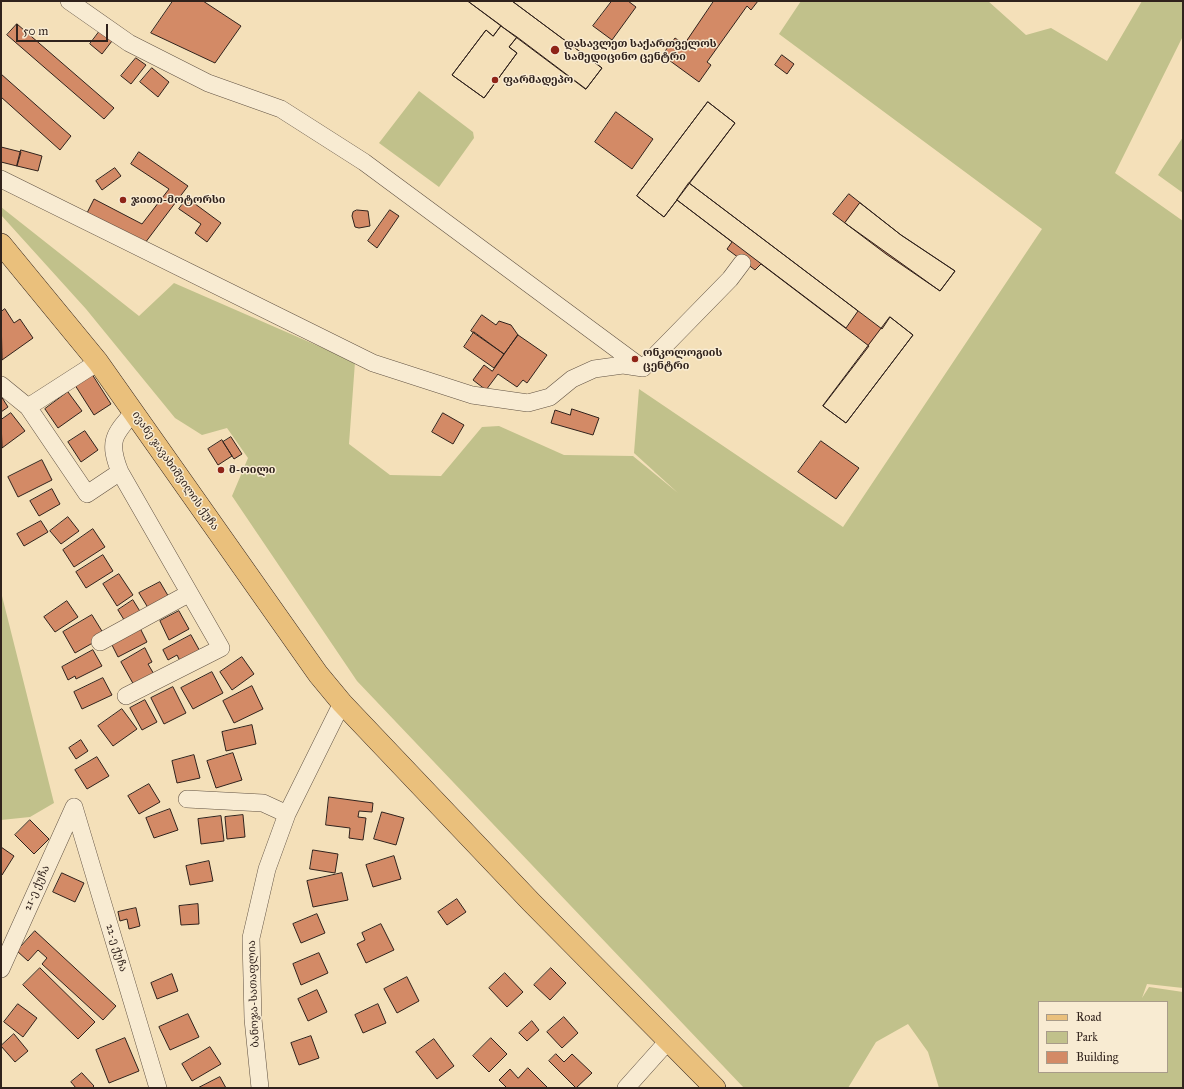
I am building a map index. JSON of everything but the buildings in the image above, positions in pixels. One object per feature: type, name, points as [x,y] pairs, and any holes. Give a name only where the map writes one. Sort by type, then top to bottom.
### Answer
[{"type":"main road","name":"ივანე ჯავახიშვილის ქუჩა","points":[[1,244],[98,362],[318,674],[342,703],[531,902],[715,1088]]},
{"type":"street","points":[[69,1],[136,46],[208,83],[281,109],[300,121],[364,162],[643,368]]},
{"type":"street","points":[[1,179],[373,363],[472,395],[528,403],[550,396],[572,379],[594,369],[622,365],[643,368]]},
{"type":"street","points":[[643,368],[730,279],[742,263]]},
{"type":"street","points":[[28,407],[98,362]]},
{"type":"street","points":[[1,386],[28,407],[87,494],[120,472]]},
{"type":"street","points":[[126,696],[221,648],[188,594],[120,472],[114,458],[114,442],[118,430],[134,412]]},
{"type":"street","points":[[100,642],[188,594]]},
{"type":"street","name":"ბანოჯა-სათაფლია","points":[[260,1088],[253,1019],[251,938],[267,870],[287,814],[342,703]]},
{"type":"street","points":[[187,799],[263,803],[287,814]]},
{"type":"street","name":"21-ე ქუჩა","points":[[1,969],[74,807]]},
{"type":"street","name":"22-ე ქუჩა","points":[[74,807],[158,1088]]},
{"type":"street","points":[[626,1088],[668,1041]]},
{"type":"green space","points":[[801,1],[988,1],[1026,35],[1051,28],[1107,61],[1142,1],[1183,1],[1183,36],[1115,173],[1183,221],[1183,988],[1147,984],[1142,998],[1149,987],[1183,992],[1183,1088],[939,1088],[928,1052],[908,1024],[876,1042],[848,1088],[744,1088],[357,681],[232,496],[248,458],[227,428],[202,435],[175,418],[86,309],[1,215],[1,207],[139,316],[174,283],[355,362],[349,444],[390,475],[441,476],[482,427],[499,426],[564,455],[633,456],[678,493],[634,453],[639,389],[843,527],[1042,229],[779,34]]},
{"type":"green space","points":[[419,91],[473,132],[474,138],[439,187],[379,143]]},
{"type":"green space","points":[[1183,137],[1183,193],[1158,175]]},
{"type":"green space","points":[[1,592],[54,803],[30,817],[1,820]]},
{"type":"place","name":"დასავლეთ საქართველოს სამედიცინო ცენტრი","points":[[555,50]]},
{"type":"place","name":"ფარმადეპო","points":[[495,80]]},
{"type":"place","name":"ჯითი-მოტორსი","points":[[123,200]]},
{"type":"place","name":"ონკოლოგიის ცენტრი","points":[[635,359]]},
{"type":"place","name":"მ-ოილი","points":[[221,470]]}]
